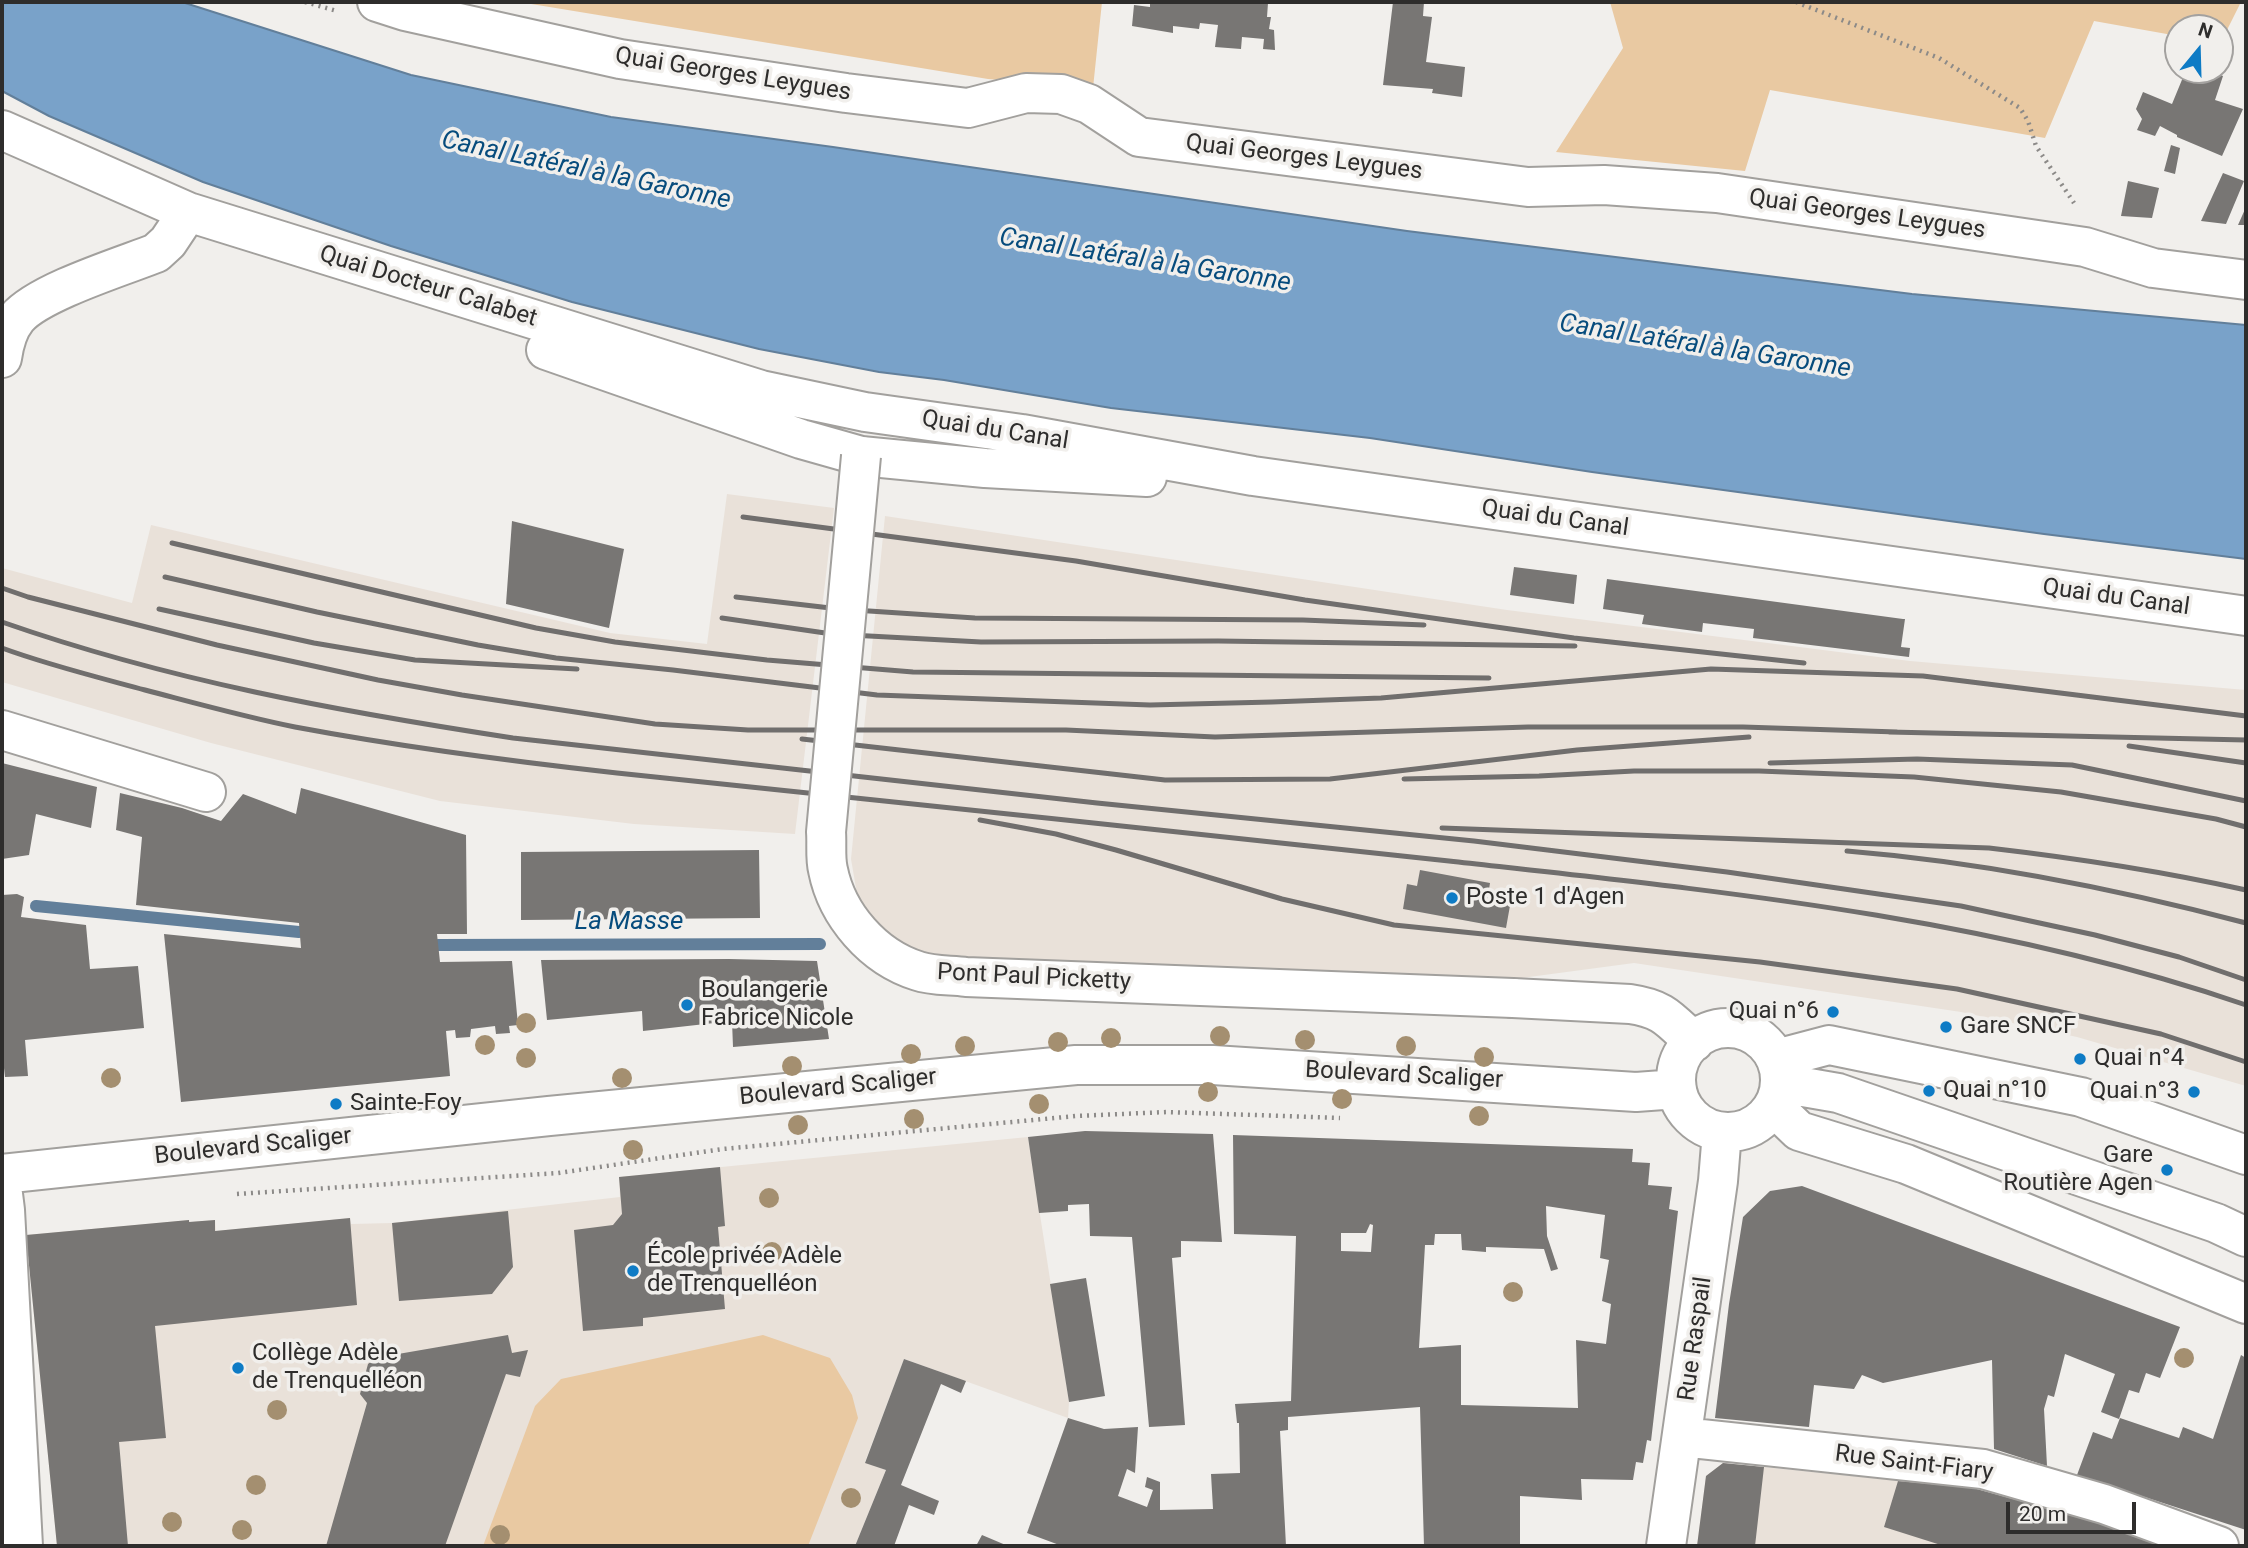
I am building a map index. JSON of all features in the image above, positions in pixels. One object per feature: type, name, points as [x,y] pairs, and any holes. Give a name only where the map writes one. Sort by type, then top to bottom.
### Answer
[{"type":"street","name":"Quai Georges Leygues","points":[[377,2],[405,11],[620,59],[846,93],[968,107],[1026,93],[1061,94],[1089,104],[1139,137],[1528,187],[1604,185],[1717,193],[2085,247],[2153,268],[2246,280]]},
{"type":"street","name":"Quai Docteur Calabet","points":[[2,130],[188,212],[761,390],[865,412]]},
{"type":"street","points":[[2,358],[5,341],[18,317],[38,301],[59,290],[156,253],[168,242],[188,212],[316,270],[802,439],[861,456],[985,468],[1122,476],[1253,476]]},
{"type":"street","name":"Quai du Canal","points":[[865,412],[1021,434],[1253,476],[2246,617]]},
{"type":"street","points":[[861,456],[883,435],[1000,448],[1021,434]]},
{"type":"street","name":"Pont Paul Picketty","points":[[861,456],[826,832],[828,870],[842,908],[862,936],[892,959],[918,971],[966,977],[1630,1004],[1660,1011],[1694,1042]]},
{"type":"street","points":[[2,730],[206,792]]},
{"type":"street","points":[[2246,1155],[2081,1097],[1829,1045],[1776,1083],[1763,1119],[1749,1128],[1722,1132],[1708,1128],[1688,1112],[1677,1089],[1678,1065],[1694,1042],[1707,1032],[1739,1029],[1754,1035],[1767,1045],[1776,1083],[1799,1131],[1906,1164],[2246,1304]]},
{"type":"street","name":"Boulevard Scaliger","points":[[2,1174],[523,1119],[1076,1065],[1213,1065],[1636,1092],[1677,1089]]},
{"type":"street","points":[[1776,1083],[1838,1093],[2216,1223],[2246,1237]]},
{"type":"street","name":"Rue Raspail","points":[[1666,1546],[1718,1181],[1722,1132]]},
{"type":"street","points":[[2,1186],[23,1546]]},
{"type":"street","name":"Rue Saint-Fiary","points":[[1682,1437],[1983,1469],[2104,1504],[2219,1546]]},
{"type":"path","points":[[1796,2],[1939,58],[2001,94],[2020,108],[2027,117],[2036,146],[2043,156]]},
{"type":"path","points":[[233,1195],[558,1173],[723,1149],[1076,1116],[1167,1112],[1343,1118]]},
{"type":"shaded area","points":[[519,2],[1102,2],[1093,88],[988,79]]},
{"type":"shaded area","points":[[1610,2],[2241,2],[2234,16],[2164,14],[2164,34],[2094,21],[2045,138],[1770,90],[1745,171],[1556,152],[1623,48]]},
{"type":"shaded area","points":[[727,494],[834,508],[795,834],[634,824],[440,801],[211,743],[2,682],[2,568],[132,603],[151,525],[610,633],[707,644]]},
{"type":"shaded area","points":[[885,516],[1507,610],[1910,661],[2246,690],[2246,1086],[2077,1037],[1961,1012],[1634,963],[1514,979],[939,956],[909,948],[880,929],[857,894],[851,859]]},
{"type":"shaded area","points":[[1028,1137],[1069,1402],[1068,1418],[904,1359],[865,1462],[886,1470],[855,1546],[57,1546],[26,1235],[189,1220],[215,1220],[216,1231],[350,1218],[351,1224],[392,1223],[620,1197],[619,1177]]},
{"type":"shaded area","points":[[763,1335],[830,1358],[852,1395],[858,1418],[808,1546],[483,1546],[535,1406],[561,1379]]},
{"type":"shaded area","points":[[1723,1463],[1973,1488],[2164,1546],[1697,1546],[1706,1476]]},
{"type":"water","name":"Canal Latéral à la Garonne","points":[[2,2],[182,2],[411,75],[611,117],[1407,231],[1912,294],[2246,325],[2246,559],[1592,472],[1370,438],[1111,408],[879,372],[759,349],[572,302],[391,246],[203,182],[49,116],[2,91]]},
{"type":"building","points":[[1150,2],[1268,3],[1267,17],[1271,17],[1269,29],[1274,30],[1275,50],[1263,49],[1264,39],[1242,37],[1241,49],[1215,47],[1218,25],[1200,23],[1199,29],[1173,26],[1173,33],[1132,26],[1134,5],[1150,7]]},
{"type":"building","points":[[1393,2],[1424,2],[1423,16],[1432,17],[1426,62],[1465,67],[1462,97],[1432,93],[1433,89],[1383,85]]},
{"type":"building","points":[[2180,84],[2220,84],[2215,100],[2243,109],[2222,156],[2177,137],[2160,126],[2155,136],[2137,130],[2142,119],[2136,109],[2143,92],[2172,104]]},
{"type":"building","points":[[2171,145],[2180,148],[2175,174],[2164,171]]},
{"type":"building","points":[[2223,173],[2244,181],[2226,224],[2201,221]]},
{"type":"building","points":[[2128,181],[2159,188],[2152,218],[2121,216]]},
{"type":"building","points":[[2246,207],[2246,225],[2238,225]]},
{"type":"building","points":[[512,521],[624,549],[609,628],[506,604]]},
{"type":"building","points":[[1514,567],[1577,575],[1574,604],[1510,595]]},
{"type":"building","points":[[1607,579],[1905,619],[1901,647],[1910,648],[1909,657],[1753,638],[1754,629],[1703,623],[1702,632],[1642,624],[1644,615],[1603,609]]},
{"type":"building","points":[[2,763],[97,787],[91,828],[36,814],[29,855],[2,859]]},
{"type":"building","points":[[301,788],[466,835],[467,934],[437,934],[440,962],[512,961],[518,1025],[509,1026],[510,1033],[496,1034],[495,1026],[471,1029],[470,1037],[456,1038],[455,1030],[446,1031],[450,1076],[181,1102],[164,934],[301,948],[299,923],[136,905],[142,837],[116,830],[120,793],[182,808],[221,821],[243,794],[296,814]]},
{"type":"building","points":[[759,850],[760,918],[521,920],[521,852]]},
{"type":"building","name":"Poste 1 d'Agen","points":[[1420,870],[1490,883],[1488,896],[1511,900],[1506,928],[1403,909],[1407,884],[1417,886]]},
{"type":"building","points":[[17,894],[24,897],[21,917],[86,925],[90,969],[138,966],[144,1028],[25,1040],[28,1076],[5,1077],[2,1050],[2,895]]},
{"type":"building","points":[[541,960],[817,961],[829,1039],[733,1047],[732,1021],[643,1031],[642,1011],[547,1020]]},
{"type":"building","points":[[1085,1131],[1213,1134],[1222,1242],[1181,1241],[1181,1257],[1172,1258],[1185,1425],[1149,1427],[1132,1237],[1090,1236],[1089,1204],[1068,1205],[1068,1211],[1039,1213],[1028,1137]]},
{"type":"building","points":[[1233,1135],[1633,1149],[1632,1162],[1650,1163],[1648,1185],[1672,1187],[1669,1209],[1678,1211],[1651,1441],[1647,1440],[1643,1463],[1636,1462],[1633,1480],[1581,1479],[1582,1500],[1520,1496],[1520,1546],[1424,1546],[1420,1407],[1288,1417],[1288,1430],[1280,1431],[1286,1546],[1062,1546],[1027,1533],[1068,1418],[1104,1429],[1138,1427],[1135,1473],[1127,1469],[1118,1496],[1147,1507],[1153,1490],[1145,1487],[1147,1477],[1160,1482],[1160,1510],[1213,1509],[1211,1474],[1240,1473],[1239,1423],[1235,1404],[1291,1401],[1296,1236],[1234,1234]],"holes":[[[1546,1206],[1605,1215],[1600,1258],[1609,1260],[1602,1301],[1611,1304],[1606,1344],[1576,1340],[1578,1408],[1461,1405],[1461,1345],[1419,1348],[1425,1245],[1434,1245],[1435,1234],[1461,1234],[1462,1250],[1486,1252],[1486,1247],[1544,1249],[1551,1271],[1558,1269],[1547,1236]],[[1370,1224],[1373,1225],[1371,1252],[1341,1251],[1341,1233],[1366,1233]]]},
{"type":"building","points":[[720,1167],[725,1226],[718,1227],[725,1309],[643,1318],[643,1326],[583,1331],[574,1230],[613,1225],[622,1214],[619,1177]]},
{"type":"building","points":[[1802,1186],[2180,1327],[2160,1378],[2146,1373],[2139,1393],[2129,1390],[2119,1419],[2101,1412],[2115,1374],[2065,1354],[2054,1397],[2048,1395],[2044,1409],[2047,1466],[1994,1449],[1992,1360],[1883,1383],[1862,1375],[1854,1389],[1814,1385],[1809,1427],[1715,1418],[1743,1217],[1770,1191]]},
{"type":"building","points":[[508,1211],[513,1267],[492,1294],[399,1301],[392,1223]]},
{"type":"building","points":[[350,1218],[357,1305],[155,1326],[166,1438],[119,1442],[128,1546],[57,1546],[26,1235],[189,1220],[215,1220],[215,1231]]},
{"type":"building","points":[[1086,1278],[1105,1396],[1069,1402],[1050,1284]]},
{"type":"building","points":[[508,1335],[512,1353],[528,1350],[520,1377],[506,1374],[445,1546],[326,1546],[367,1403],[360,1394],[368,1364],[375,1358]]},
{"type":"building","points":[[2241,1355],[2246,1358],[2246,1530],[2077,1475],[2093,1432],[2112,1439],[2120,1418],[2179,1438],[2183,1427],[2213,1439]]},
{"type":"building","points":[[904,1359],[966,1381],[961,1393],[941,1384],[901,1485],[939,1501],[934,1515],[909,1505],[894,1546],[855,1546],[886,1470],[865,1463]]},
{"type":"building","points":[[1723,1463],[1764,1467],[1755,1546],[1697,1546],[1706,1476]]},
{"type":"building","points":[[1898,1481],[1973,1488],[2166,1541],[2164,1546],[1944,1546],[1884,1527]]},
{"type":"building","points":[[982,1535],[1008,1546],[976,1546]]},
{"type":"waterway","name":"La Masse","points":[[36,906],[299,932]]},
{"type":"waterway","name":"La Masse","points":[[438,945],[820,944]]},
{"type":"railway","points":[[743,517],[1076,561],[1305,600],[1574,638],[1804,663]]},
{"type":"railway","points":[[172,543],[536,628],[615,642],[767,660],[913,672],[1489,678]]},
{"type":"railway","points":[[165,577],[317,612],[556,658],[877,695],[1150,705],[1272,702],[1381,698],[1711,669],[1923,676],[2246,716]]},
{"type":"railway","points":[[2,588],[217,645],[378,680],[655,724],[748,730],[1066,730],[1215,737],[1528,727],[1743,727],[1897,732]]},
{"type":"railway","points":[[736,597],[839,609],[975,618],[1303,620],[1424,625]]},
{"type":"railway","points":[[159,609],[314,643],[415,660],[577,669]]},
{"type":"railway","points":[[722,618],[832,634],[981,642],[1218,641],[1575,646]]},
{"type":"railway","points":[[2,622],[65,643],[192,678],[447,728],[513,738],[1097,803],[1474,841],[1727,872],[1961,906],[2095,935],[2179,957],[2246,980]]},
{"type":"railway","points":[[2,648],[37,660],[239,714],[375,741],[617,773],[1449,861],[1852,911],[2051,950],[2149,975],[2246,1005]]},
{"type":"railway","points":[[1889,732],[2246,740]]},
{"type":"railway","points":[[802,739],[1165,780],[1330,779],[1577,750],[1749,737]]},
{"type":"railway","points":[[2129,746],[2246,763]]},
{"type":"railway","points":[[1770,763],[1917,759],[2072,765],[2246,801]]},
{"type":"railway","points":[[1404,779],[1634,771],[1759,771],[1914,777],[2061,792],[2216,819],[2246,827]]},
{"type":"railway","points":[[980,820],[1056,834],[1282,899],[1394,925],[1760,962],[1957,989],[2161,1034],[2246,1062]]},
{"type":"railway","points":[[1442,828],[1989,848],[2118,866],[2246,890]]},
{"type":"railway","points":[[1847,851],[1947,862],[2048,878],[2246,923]]},
{"type":"place","name":"Poste 1 d'Agen","points":[[1452,898]]},
{"type":"place","name":"Boulangerie Fabrice Nicole","points":[[687,1005]]},
{"type":"place","name":"Quai n°6","points":[[1833,1012]]},
{"type":"place","name":"Gare SNCF","points":[[1946,1027]]},
{"type":"place","name":"Quai n°4","points":[[2080,1059]]},
{"type":"place","name":"Quai n°10","points":[[1929,1091]]},
{"type":"place","name":"Quai n°3","points":[[2194,1092]]},
{"type":"place","name":"Sainte-Foy","points":[[336,1104]]},
{"type":"place","name":"Gare Routière Agen","points":[[2167,1170]]},
{"type":"place","name":"École privée Adèle de Trenquelléon","points":[[633,1271]]},
{"type":"place","name":"Collège Adèle de Trenquelléon","points":[[238,1368]]}]
